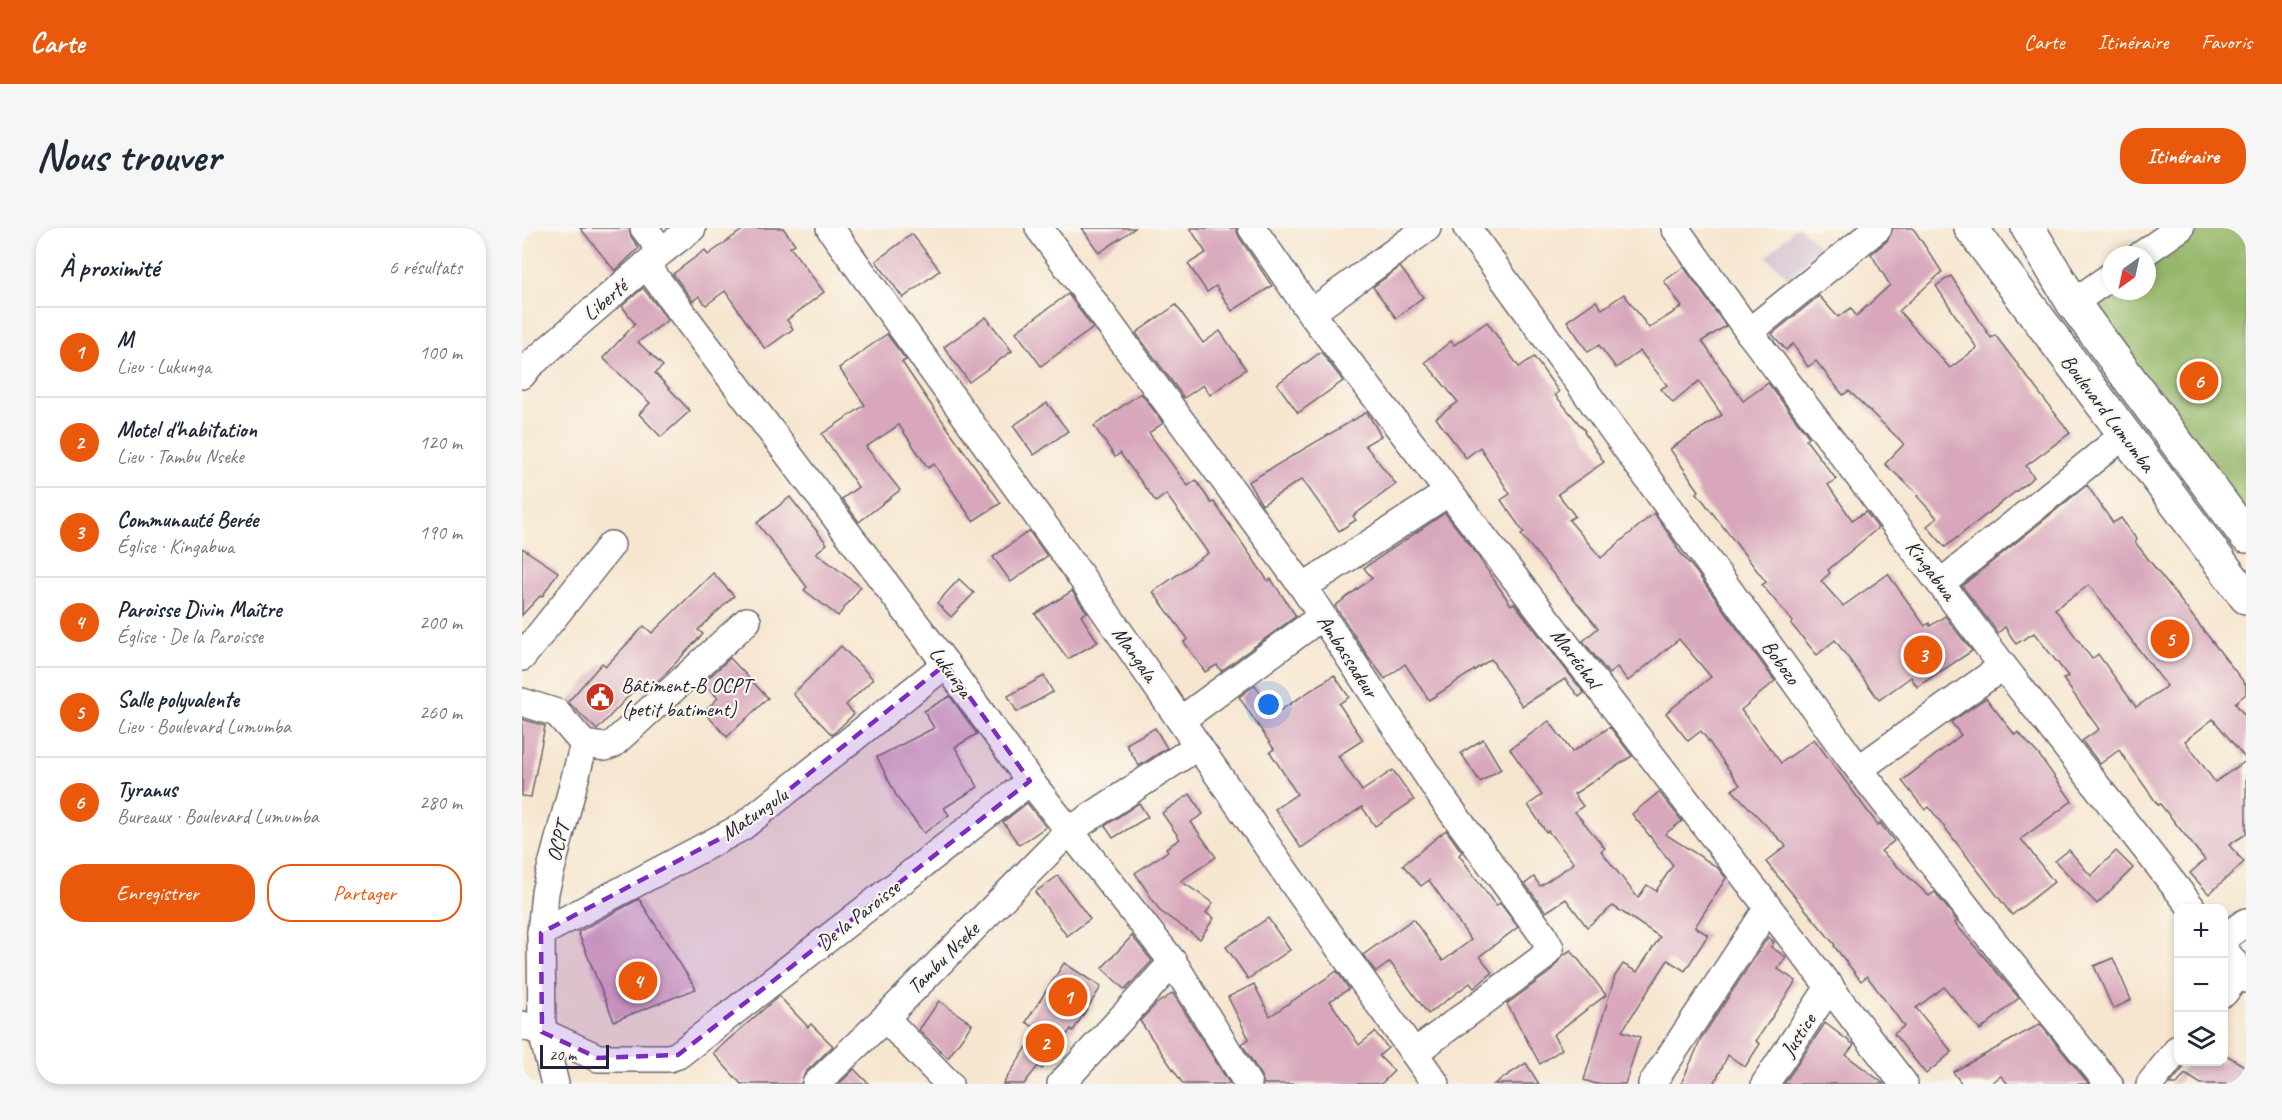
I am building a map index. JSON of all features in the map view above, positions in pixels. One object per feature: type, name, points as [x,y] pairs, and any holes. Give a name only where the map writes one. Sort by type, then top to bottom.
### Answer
[{"type":"highway","name":"Boulevard Lumumba","points":[[1971,228],[2246,597]]},
{"type":"highway","name":"Boulevard Lumumba","points":[[2028,228],[2073,303],[2246,536]]},
{"type":"street","name":"Lukunga","points":[[644,228],[654,258],[1030,781],[1173,962],[1248,1084]]},
{"type":"street","name":"Liberté","points":[[524,366],[692,228]]},
{"type":"street","name":"Mangala","points":[[830,228],[1075,568],[1436,1084]]},
{"type":"street","name":"Ambassadeur","points":[[1039,228],[1303,587],[1445,802],[1544,935],[1550,948],[1541,960],[1414,1053]]},
{"type":"street","name":"Maréchal","points":[[1252,228],[1311,313],[1904,1084]]},
{"type":"street","points":[[1311,313],[1427,228]]},
{"type":"street","name":"Bobozo","points":[[1467,228],[1859,769],[1988,935],[2109,1084]]},
{"type":"street","name":"Kingabwa","points":[[1675,228],[1749,332],[2188,904]]},
{"type":"street","points":[[1749,332],[1878,228]]},
{"type":"street","points":[[2154,246],[2180,228]]},
{"type":"street","points":[[2073,303],[2102,282]]},
{"type":"street","points":[[1941,583],[2124,435]]},
{"type":"street","points":[[1303,587],[1449,492]]},
{"type":"street","points":[[522,657],[610,545]]},
{"type":"street","points":[[1181,720],[1321,617]]},
{"type":"street","points":[[522,702],[557,713],[584,744],[604,747],[613,744],[747,621]]},
{"type":"street","name":"Matungulu","points":[[541,933],[742,827],[946,664]]},
{"type":"street","points":[[1859,769],[2004,666]]},
{"type":"street","name":"OCPT","points":[[555,1084],[532,1028],[545,892],[584,744]]},
{"type":"street","name":"Tambu Nseke","points":[[816,1084],[885,1018],[1069,831],[1198,746]]},
{"type":"street","name":"De la Paroisse","points":[[532,1028],[598,1058],[669,1058],[687,1049],[1030,781]]},
{"type":"street","points":[[1652,1084],[1768,908]]},
{"type":"street","points":[[2228,935],[2246,922]]},
{"type":"street","points":[[2228,956],[2243,975],[2228,988]]},
{"type":"street","points":[[1061,1084],[1173,962]]},
{"type":"street","name":"Justice","points":[[1765,1084],[1830,986]]},
{"type":"street","points":[[885,1018],[949,1084]]},
{"type":"street","points":[[2150,1084],[2174,1054]]},
{"type":"highlighted area","points":[[946,664],[1030,781],[678,1055],[598,1058],[542,1032],[541,933],[742,827]]},
{"type":"shaded area","points":[[1795,228],[1800,228],[1819,246],[1789,278],[1767,257]]},
{"type":"green space","points":[[2165,228],[2246,228],[2246,535],[2073,303],[2102,294],[2102,300],[2156,300],[2156,246],[2138,246]]},
{"type":"building","points":[[580,228],[629,228],[631,237],[639,248],[615,271]]},
{"type":"building","points":[[745,228],[783,228],[795,244],[790,247],[824,292],[787,320],[793,329],[765,349],[725,291],[706,305],[699,296],[693,301],[673,274],[705,250],[708,255]]},
{"type":"building","points":[[1082,228],[1135,228],[1099,253]]},
{"type":"building","points":[[1190,228],[1236,228],[1239,237],[1272,286],[1232,311],[1216,286],[1207,292],[1188,264],[1206,253]]},
{"type":"building","points":[[1893,228],[1913,228],[1942,272],[1899,311],[1950,368],[1977,348],[1936,286],[1951,276],[1991,338],[1995,335],[2070,433],[2026,466],[2034,477],[1945,547],[1927,526],[1937,518],[1917,496],[1919,495],[1885,464],[1904,444],[1849,391],[1843,395],[1816,361],[1808,367],[1793,344],[1786,350],[1772,334],[1819,296],[1838,317],[1851,308],[1856,316],[1890,285],[1871,254],[1888,240]]},
{"type":"building","points":[[912,234],[940,270],[903,298],[876,261]]},
{"type":"building","points":[[1400,267],[1423,297],[1396,318],[1373,287]]},
{"type":"building","points":[[1684,267],[1726,326],[1702,341],[1743,401],[1768,383],[1809,437],[1806,440],[1836,479],[1828,485],[1852,520],[1866,512],[1878,528],[1828,570],[1830,573],[1821,581],[1843,606],[1888,574],[1925,626],[1929,623],[1930,626],[1945,616],[1972,651],[1917,687],[1911,677],[1879,700],[1835,640],[1817,655],[1762,585],[1766,582],[1697,493],[1699,491],[1670,449],[1722,415],[1699,381],[1673,403],[1661,389],[1667,385],[1640,351],[1616,368],[1599,345],[1588,352],[1567,321],[1596,301],[1602,309],[1624,294],[1649,328],[1682,307],[1664,281]]},
{"type":"building","points":[[643,288],[668,320],[638,342],[663,366],[655,373],[690,411],[661,437],[639,414],[650,403],[603,358],[635,324],[622,306]]},
{"type":"building","points":[[1068,294],[1093,328],[1041,366],[1016,332]]},
{"type":"building","points":[[1176,305],[1203,343],[1220,331],[1246,369],[1210,395],[1203,385],[1184,398],[1136,333]]},
{"type":"building","points":[[986,317],[1012,351],[969,382],[944,347]]},
{"type":"building","points":[[1487,322],[1519,367],[1534,357],[1559,392],[1555,395],[1585,431],[1604,462],[1558,494],[1575,516],[1569,520],[1601,558],[1654,513],[1676,547],[1775,681],[1741,710],[1781,763],[1814,739],[1878,825],[1880,823],[1894,841],[1881,851],[1929,896],[1935,892],[1957,921],[1955,923],[2019,998],[1980,1030],[1944,987],[1916,1008],[1952,1052],[1926,1074],[1894,1034],[1904,1026],[1867,976],[1861,981],[1835,945],[1766,862],[1786,846],[1732,790],[1740,785],[1701,731],[1688,741],[1666,713],[1711,677],[1679,639],[1628,681],[1617,667],[1609,674],[1583,641],[1598,628],[1521,535],[1524,533],[1501,500],[1510,494],[1480,447],[1466,458],[1436,418],[1458,402],[1425,362],[1451,341],[1454,345]]},
{"type":"building","points":[[887,334],[906,360],[902,362],[1001,503],[973,521],[934,464],[928,468],[899,425],[866,447],[900,490],[859,522],[842,499],[858,487],[822,434],[865,405],[839,368]]},
{"type":"building","points":[[1321,352],[1343,381],[1298,413],[1277,384]]},
{"type":"building","points":[[1141,393],[1163,423],[1149,433],[1188,486],[1196,480],[1211,503],[1214,502],[1268,581],[1271,579],[1296,616],[1221,671],[1217,665],[1205,672],[1184,642],[1188,639],[1153,592],[1208,553],[1166,494],[1156,502],[1120,453],[1115,457],[1094,426]]},
{"type":"building","points":[[1047,403],[1068,431],[1034,455],[1013,426]]},
{"type":"building","points":[[1367,412],[1381,436],[1365,445],[1396,484],[1353,516],[1356,520],[1339,531],[1302,479],[1262,505],[1248,482]]},
{"type":"building","points":[[2087,485],[2113,523],[2121,518],[2137,540],[2135,542],[2246,685],[2246,694],[2235,703],[2246,717],[2246,759],[2213,719],[2185,741],[2215,782],[2246,761],[2246,834],[2229,845],[2244,862],[2209,894],[2190,873],[2205,860],[2160,804],[2158,805],[2119,750],[2100,764],[2082,741],[2099,729],[2063,679],[2068,676],[2034,633],[2016,644],[2005,627],[1998,633],[1962,586]],"holes":[[[2089,585],[2167,686],[2136,707],[2098,654],[2092,659],[2055,609]]]},
{"type":"building","points":[[790,497],[827,544],[816,553],[861,587],[838,616],[804,590],[807,587],[757,523]]},
{"type":"building","points":[[1445,513],[1511,605],[1514,603],[1584,693],[1579,697],[1565,679],[1522,706],[1491,659],[1429,700],[1405,664],[1385,679],[1365,652],[1335,606],[1372,578],[1364,568]]},
{"type":"building","points":[[1029,531],[1047,556],[1011,582],[993,557]]},
{"type":"building","points":[[522,548],[558,572],[542,597],[540,596],[522,615]]},
{"type":"building","points":[[713,573],[734,596],[698,630],[703,634],[646,693],[638,686],[597,730],[568,702],[602,663],[606,666],[644,626],[652,633]]},
{"type":"building","points":[[959,579],[974,593],[951,617],[937,603]]},
{"type":"building","points":[[1072,591],[1087,612],[1081,616],[1098,642],[1068,659],[1035,614]]},
{"type":"building","points":[[841,646],[873,679],[846,705],[854,714],[832,735],[793,694]]},
{"type":"building","points":[[730,658],[768,698],[727,737],[704,712],[718,698],[703,683]]},
{"type":"building","points":[[1334,675],[1349,697],[1339,704],[1363,740],[1338,756],[1362,791],[1393,770],[1414,800],[1375,826],[1362,807],[1301,848],[1275,809],[1297,794],[1270,752],[1274,749],[1239,697],[1255,685],[1275,714]]},
{"type":"building","points":[[1044,676],[1053,692],[1017,712],[1008,696]]},
{"type":"building","points":[[950,696],[977,734],[955,747],[978,787],[944,808],[949,815],[924,833],[898,799],[877,757],[934,728],[924,711]]},
{"type":"building","points":[[1986,698],[2015,735],[2018,732],[2039,755],[2072,801],[2021,839],[2054,882],[2012,915],[1929,807],[1925,810],[1902,781],[1961,735],[1951,722]]},
{"type":"building","points":[[522,719],[545,726],[531,797],[522,796]]},
{"type":"building","points":[[1549,721],[1572,752],[1610,727],[1632,756],[1574,794],[1583,806],[1575,812],[1605,848],[1601,851],[1638,898],[1647,885],[1656,891],[1673,865],[1632,814],[1659,792],[1682,821],[1665,834],[1717,867],[1726,878],[1695,927],[1708,935],[1685,971],[1668,960],[1622,1031],[1640,1037],[1625,1084],[1596,1084],[1584,1080],[1615,976],[1623,964],[1637,972],[1660,937],[1613,906],[1587,927],[1566,899],[1546,912],[1525,884],[1534,877],[1540,886],[1574,863],[1548,831],[1546,832],[1528,805],[1542,795],[1510,749]]},
{"type":"building","points":[[1155,728],[1167,748],[1139,766],[1126,744]]},
{"type":"building","points":[[1483,739],[1501,769],[1480,782],[1461,753]]},
{"type":"building","points":[[1190,794],[1203,814],[1191,822],[1216,857],[1181,881],[1213,903],[1206,913],[1214,918],[1200,939],[1160,911],[1135,873],[1168,851],[1166,848],[1180,839],[1162,813]]},
{"type":"building","points":[[1027,803],[1046,827],[1019,845],[1003,822]]},
{"type":"building","points":[[1139,803],[1148,817],[1113,838],[1105,826]]},
{"type":"building","points":[[1446,830],[1462,852],[1459,855],[1496,906],[1500,903],[1518,927],[1480,956],[1492,973],[1474,988],[1470,983],[1428,1014],[1390,962],[1376,972],[1363,955],[1413,919],[1443,961],[1471,940],[1429,880],[1421,886],[1403,865]]},
{"type":"building","points":[[2069,850],[2091,876],[2116,851],[2133,868],[2097,904],[2055,861]]},
{"type":"building","points":[[1058,876],[1090,919],[1067,936],[1035,892]]},
{"type":"building","points":[[639,899],[696,989],[614,1021],[578,932]]},
{"type":"building","points":[[1268,918],[1290,950],[1248,979],[1226,947]]},
{"type":"building","points":[[1132,936],[1152,961],[1125,990],[1102,968]]},
{"type":"building","points":[[1768,937],[1774,942],[1771,947],[1786,957],[1778,969],[1796,981],[1756,1041],[1760,1044],[1745,1067],[1728,1055],[1714,1084],[1681,1084],[1702,1037]]},
{"type":"building","points":[[1571,950],[1606,995],[1553,1035],[1562,1049],[1540,1064],[1507,1004],[1550,972],[1563,955]]},
{"type":"building","points":[[2113,958],[2131,1000],[2113,1009],[2094,966]]},
{"type":"building","points":[[1064,963],[1101,987],[1073,1031],[1071,1029],[1042,1069],[1038,1066],[1024,1084],[1003,1084],[1038,1030],[1026,1022]]},
{"type":"building","points":[[1337,971],[1349,989],[1330,1001],[1359,1045],[1375,1032],[1388,1048],[1379,1056],[1394,1071],[1381,1084],[1264,1084],[1242,1044],[1249,1039],[1228,997],[1254,984],[1270,1016]]},
{"type":"building","points":[[1173,993],[1230,1084],[1183,1084],[1140,1021],[1155,1005]]},
{"type":"building","points":[[779,996],[808,1027],[811,1024],[833,1046],[805,1073],[801,1084],[741,1084],[713,1053]]},
{"type":"building","points":[[939,1001],[972,1024],[948,1058],[919,1030]]},
{"type":"building","points":[[1825,1023],[1854,1045],[1846,1055],[1884,1084],[1784,1084]]},
{"type":"building","points":[[2040,1024],[2089,1084],[2008,1084],[2001,1076],[1990,1084],[1962,1084],[1953,1072]]},
{"type":"building","points":[[2228,1056],[2246,1067],[2246,1084],[2201,1084],[2185,1074],[2177,1084],[2170,1084],[2185,1066],[2228,1066]]},
{"type":"building","points":[[1526,1063],[1539,1084],[1494,1084]]},
{"type":"building","points":[[854,1069],[869,1084],[839,1084]]},
{"type":"place","name":"Tyranus","points":[[2199,381]]},
{"type":"place","name":"Salle polyvalente","points":[[2170,639]]},
{"type":"place","name":"Communauté Berée","points":[[1923,655]]},
{"type":"place","name":"Bâtiment-B OCPT (petit batiment)","points":[[600,697]]},
{"type":"place","name":"Paroisse Divin Maître","points":[[638,981]]},
{"type":"place","name":"M","points":[[1068,997]]},
{"type":"place","name":"Motel d'habitation","points":[[1045,1043]]}]
